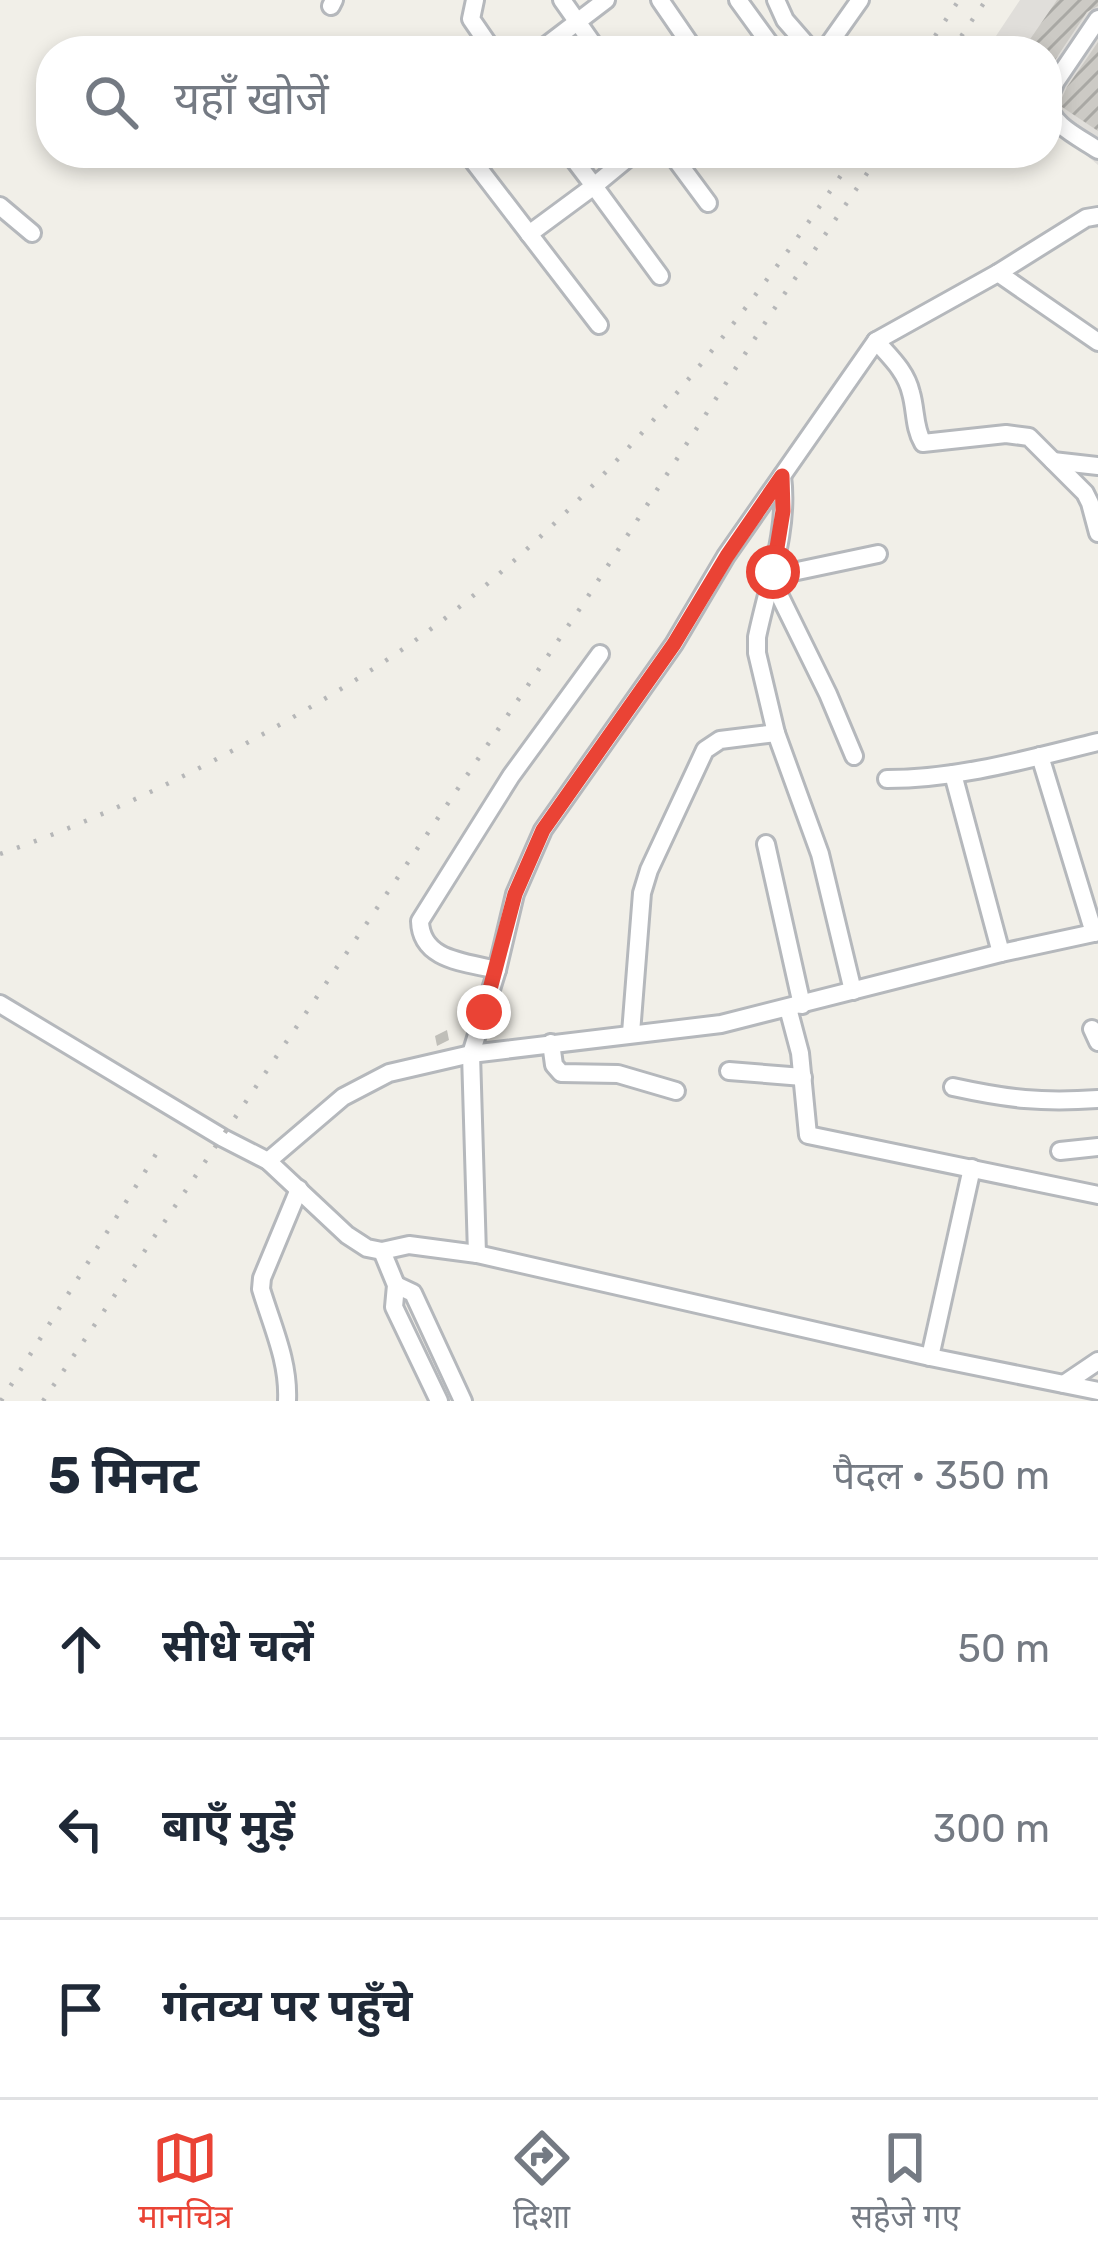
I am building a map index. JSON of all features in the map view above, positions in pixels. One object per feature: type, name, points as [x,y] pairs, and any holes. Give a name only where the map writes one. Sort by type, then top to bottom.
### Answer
[{"type":"street","points":[[475,0],[471,19],[483,36]]},
{"type":"street","points":[[562,0],[588,36]]},
{"type":"street","points":[[559,36],[606,0]]},
{"type":"street","points":[[660,0],[685,36]]},
{"type":"street","points":[[738,0],[764,36]]},
{"type":"street","points":[[776,0],[784,20],[798,36]]},
{"type":"street","points":[[835,36],[860,0]]},
{"type":"street","points":[[1062,72],[1098,19]]},
{"type":"street","points":[[1062,126],[1098,150]]},
{"type":"street","points":[[478,168],[599,325]]},
{"type":"street","points":[[580,168],[660,276]]},
{"type":"street","points":[[529,234],[616,168]]},
{"type":"street","points":[[682,168],[708,203]]},
{"type":"street","points":[[0,206],[32,233]]},
{"type":"street","points":[[477,1254],[471,1054],[515,894],[543,830],[674,644],[727,556],[875,341],[1086,218],[1098,216]]},
{"type":"street","points":[[998,273],[1098,342]]},
{"type":"street","points":[[875,341],[908,382],[916,431],[923,443],[1029,437],[1090,502],[1098,533]]},
{"type":"street","points":[[1053,460],[1098,466]]},
{"type":"street","points":[[782,476],[783,511],[757,652],[776,733],[820,854],[853,991]]},
{"type":"street","points":[[772,574],[878,554]]},
{"type":"street","points":[[772,574],[854,756]]},
{"type":"street","points":[[497,970],[429,949],[420,921],[511,776],[600,654]]},
{"type":"street","points":[[631,1033],[642,893],[704,751],[720,740],[776,733]]},
{"type":"street","points":[[887,779],[953,774],[1098,742]]},
{"type":"street","points":[[268,1161],[343,1097],[389,1073],[551,1042],[722,1024],[1096,932],[1040,756]]},
{"type":"street","points":[[953,774],[1000,953]]},
{"type":"street","points":[[766,844],[795,1006],[808,1135],[1098,1195]]},
{"type":"street","points":[[0,1004],[268,1161],[346,1235],[368,1248],[382,1251],[410,1245],[477,1254],[1098,1391]]},
{"type":"street","points":[[551,1042],[554,1065],[561,1073],[617,1074],[676,1090]]},
{"type":"street","points":[[729,1071],[803,1077]]},
{"type":"street","points":[[953,1087],[1014,1100],[1098,1099]]},
{"type":"street","points":[[1060,1151],[1098,1147]]},
{"type":"street","points":[[930,1357],[972,1168]]},
{"type":"street","points":[[287,1401],[284,1359],[261,1289],[299,1189]]},
{"type":"street","points":[[382,1251],[396,1285],[394,1307],[439,1401]]},
{"type":"street","points":[[396,1285],[412,1293],[463,1401]]},
{"type":"street","points":[[1064,1384],[1098,1361]]},
{"type":"shaded area","points":[[1020,0],[1098,0],[1098,165],[1062,135],[1062,36],[996,36]]},
{"type":"building","points":[[1057,0],[1098,0],[1062,50],[1062,36],[1032,36]]},
{"type":"building","points":[[1098,42],[1098,131],[1062,107],[1067,87]]},
{"type":"railway","points":[[935,36],[959,0]]},
{"type":"railway","points":[[961,36],[986,0]]},
{"type":"railway","points":[[0,854],[102,814],[233,750],[367,673],[463,604],[575,504],[627,450],[770,276],[846,168]]},
{"type":"railway","points":[[43,1401],[583,604],[871,168]]},
{"type":"railway","points":[[1,1401],[163,1143]]},
{"type":"route","points":[[484,1012],[515,894],[543,830],[674,644],[782,476],[783,511],[773,572]]}]
